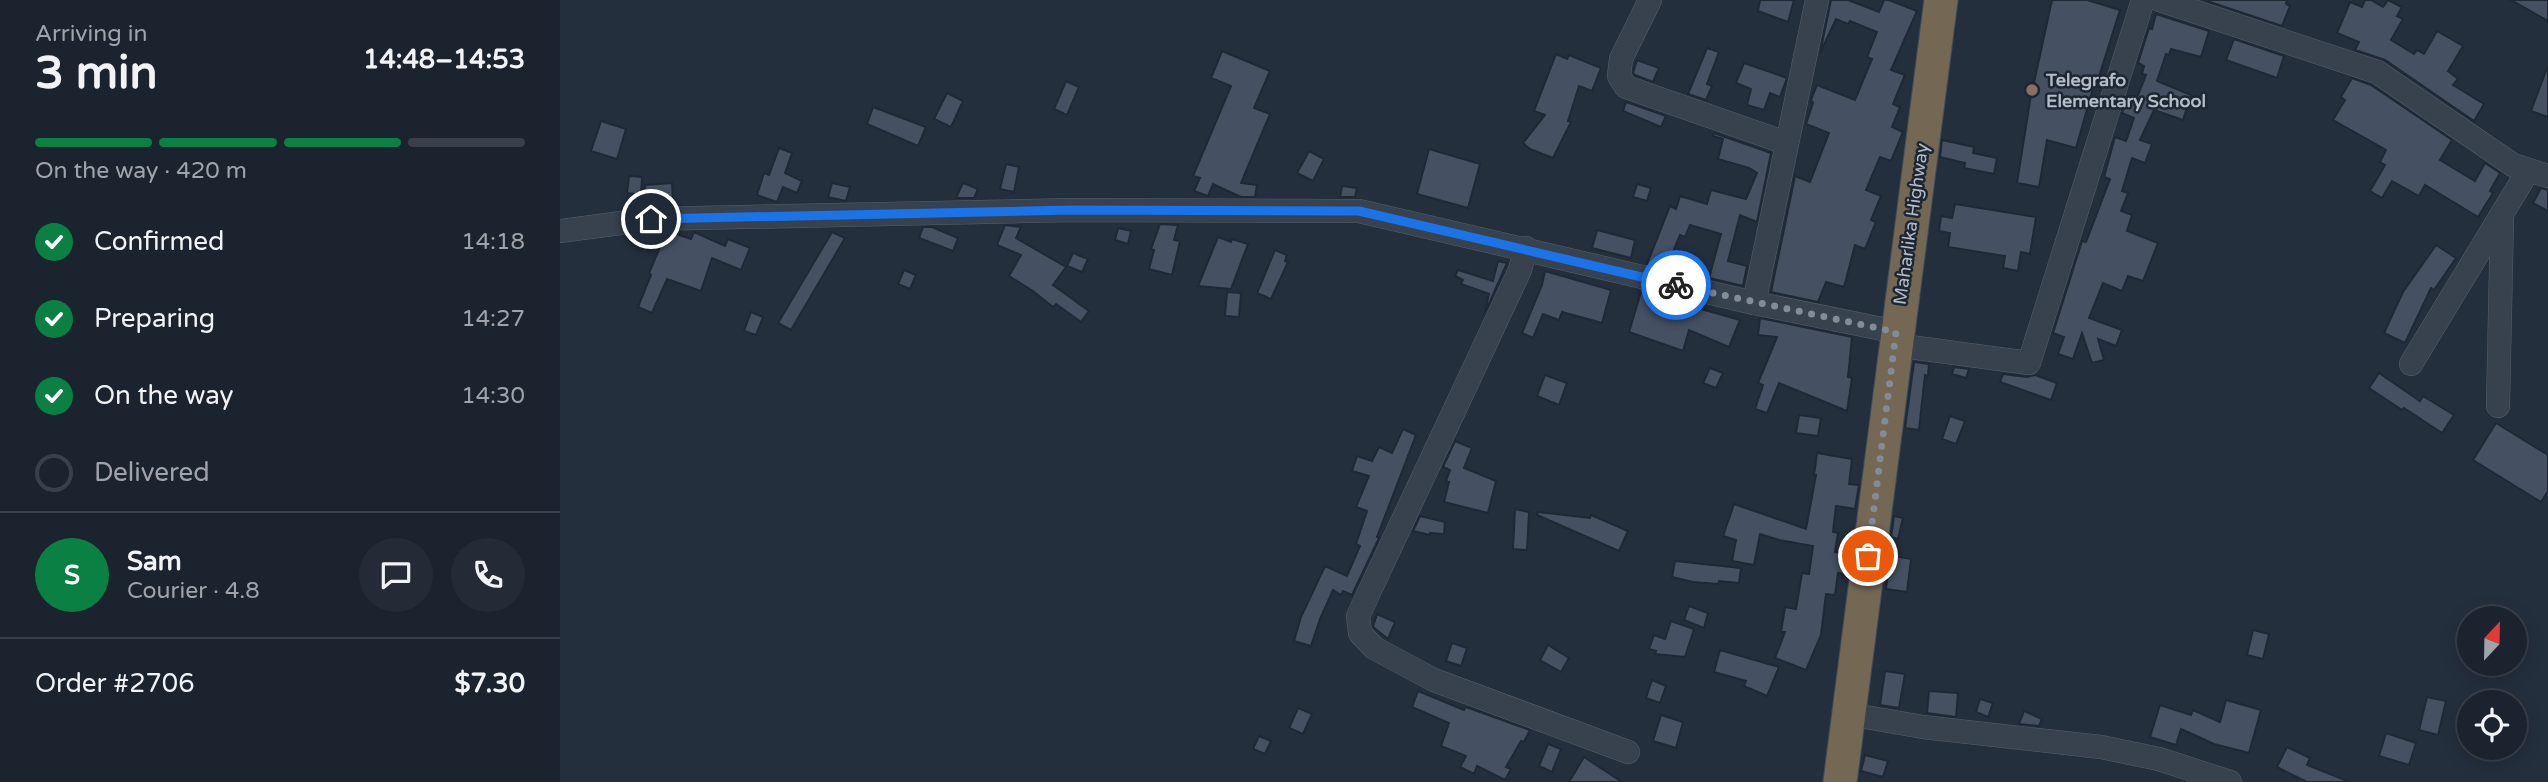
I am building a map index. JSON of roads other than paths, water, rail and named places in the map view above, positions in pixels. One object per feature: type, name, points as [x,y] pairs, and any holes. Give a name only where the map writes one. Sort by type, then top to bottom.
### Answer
[{"type":"highway","name":"Maharlika Highway","points":[[1840,782],[1941,0]]},
{"type":"street","points":[[1650,0],[1621,59],[1619,76],[1626,88],[1786,143]]},
{"type":"street","points":[[1754,303],[1818,0]]},
{"type":"street","points":[[560,231],[678,218],[1072,210],[1359,211],[1526,248],[1896,339],[2029,363],[2143,0]]},
{"type":"street","points":[[2160,0],[2377,72],[2513,165],[2538,174],[2502,215],[2411,364]]},
{"type":"street","points":[[2498,406],[2502,215]]},
{"type":"street","points":[[1526,248],[1517,275],[1358,616],[1360,633],[1374,649],[1434,680],[1628,752]]},
{"type":"street","points":[[1848,714],[1936,728],[2101,747],[2159,759],[2230,782]]},
{"type":"place","name":"Telegrafo Elementary School","points":[[2032,90]]}]
